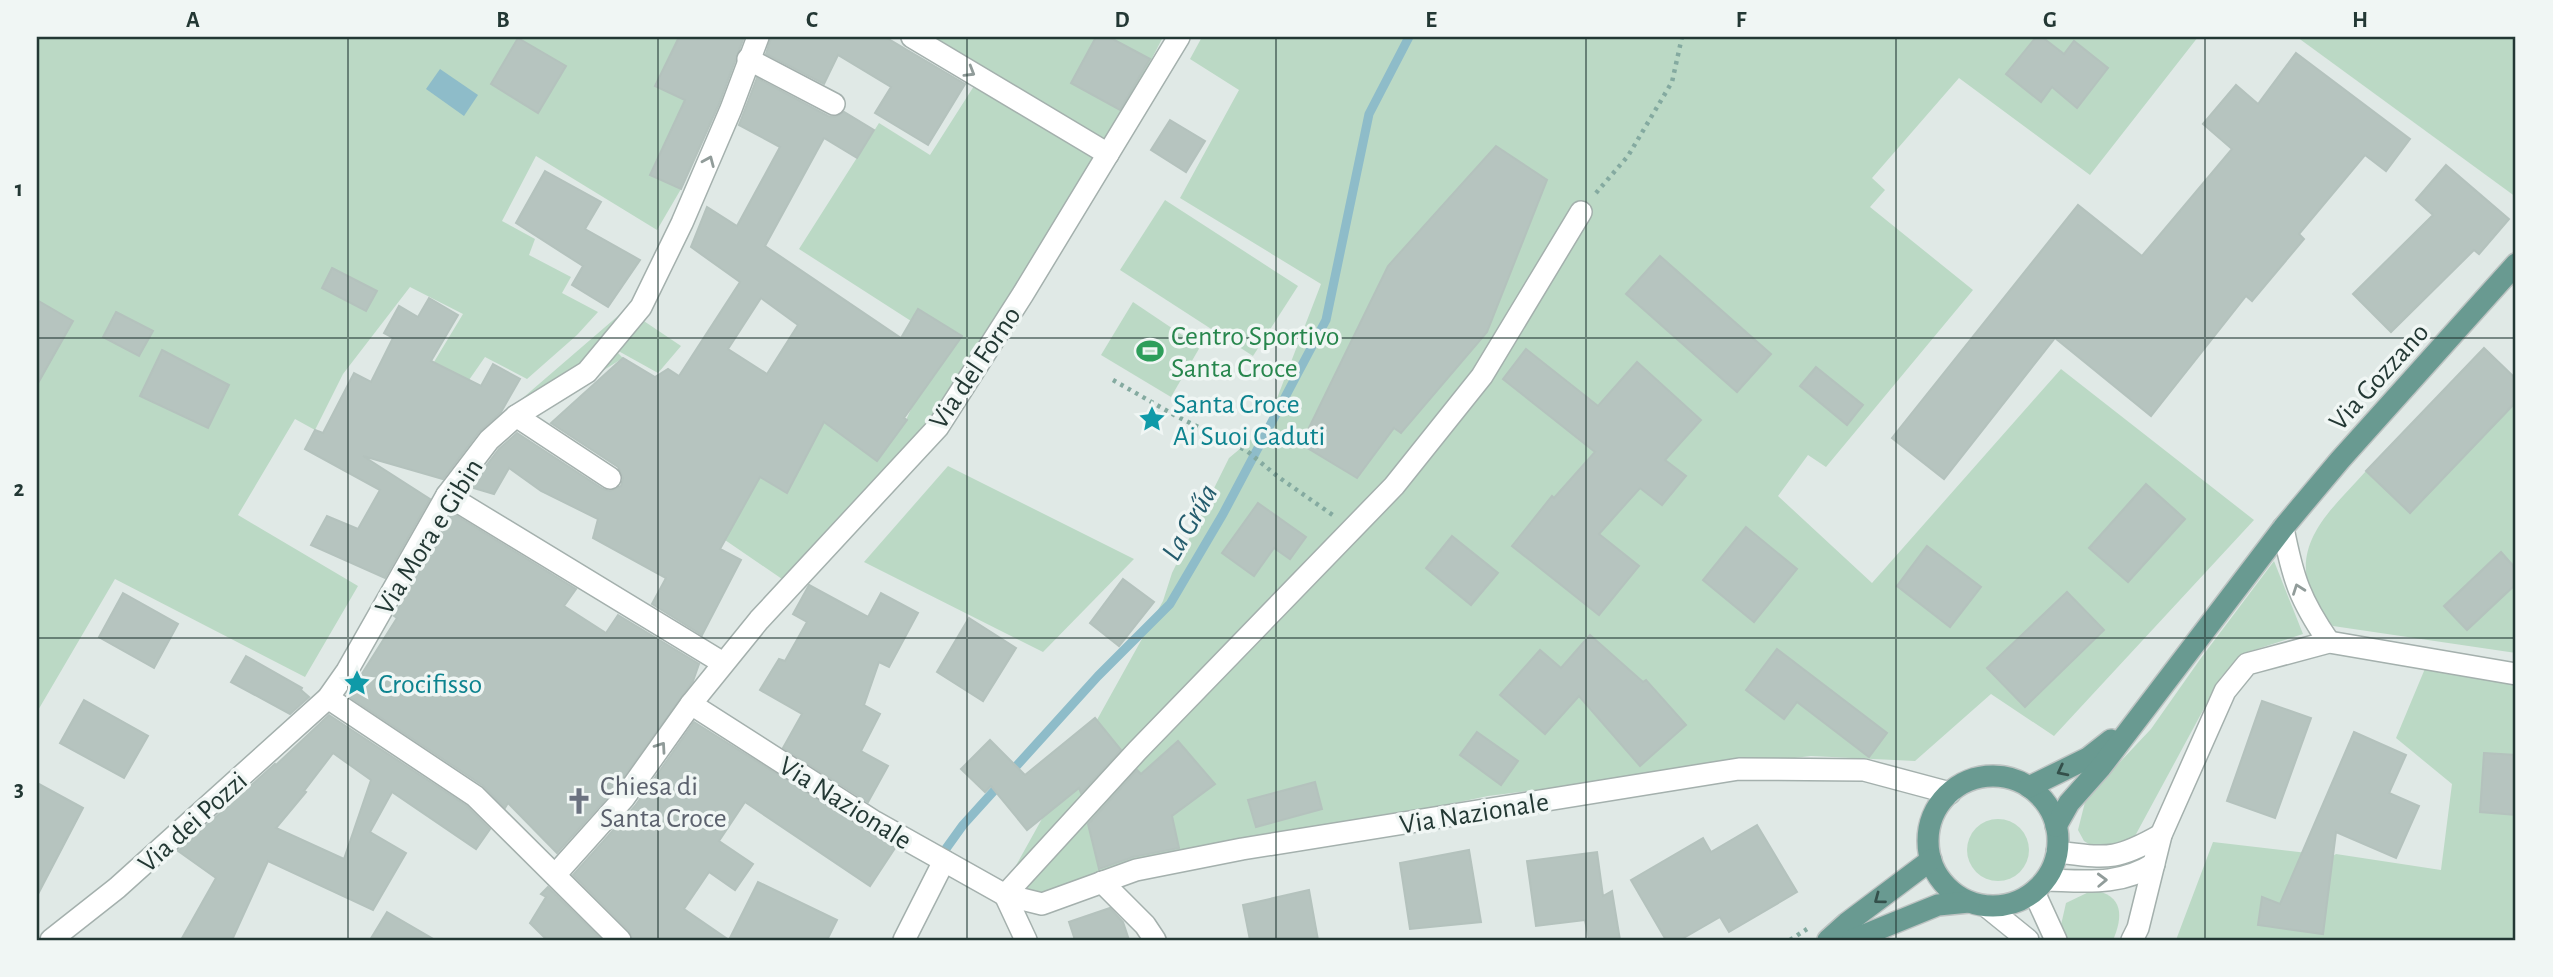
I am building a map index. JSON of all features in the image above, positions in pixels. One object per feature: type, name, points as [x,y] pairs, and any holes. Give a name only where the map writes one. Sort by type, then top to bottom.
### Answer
[{"type":"main road","name":"Via Gozzano","points":[[2056,826],[2069,803],[2101,767],[2283,528],[2340,460],[2516,264]]},
{"type":"main road","name":"Via Gozzano","points":[[2029,787],[2088,758],[2132,723]]},
{"type":"main road","points":[[1852,940],[1938,905],[2003,906],[2019,901],[2040,886],[2057,852],[2056,826],[2041,797],[2029,787],[1997,776],[1964,783],[1950,793],[1938,807],[1928,842],[1931,860],[1939,877],[1952,892],[1977,904]]},
{"type":"main road","points":[[1828,940],[1931,860]]},
{"type":"street","name":"Via Mora e Gibin","points":[[328,698],[447,495],[489,440],[516,416],[587,372],[641,307],[682,223],[731,109],[758,37]]},
{"type":"street","points":[[912,37],[1108,154]]},
{"type":"street","name":"Via del Forno","points":[[555,875],[631,789],[691,704],[759,620],[938,426],[1023,294],[1178,37]]},
{"type":"street","points":[[748,59],[834,104]]},
{"type":"street","points":[[1026,940],[1004,895],[1137,751],[1394,486],[1482,376],[1581,212]]},
{"type":"street","points":[[516,416],[610,478]]},
{"type":"street","points":[[447,495],[723,663]]},
{"type":"street","points":[[2283,528],[2292,572],[2302,600],[2329,642]]},
{"type":"street","points":[[2132,940],[2138,928],[2161,835],[2225,691],[2246,664],[2329,642],[2516,674]]},
{"type":"street","points":[[328,698],[475,796],[620,940]]},
{"type":"street","name":"Via dei Pozzi","points":[[51,940],[127,880],[328,698]]},
{"type":"street","name":"Via Nazionale","points":[[691,704],[875,822],[1004,895],[1042,904],[1136,870],[1242,849],[1739,769],[1864,770],[1950,793]]},
{"type":"street","points":[[2057,852],[2104,858],[2121,855],[2161,835]]},
{"type":"street","points":[[904,940],[944,861]]},
{"type":"street","points":[[2056,940],[2040,886],[2126,878],[2154,864]]},
{"type":"street","points":[[1102,883],[1145,925],[1155,940]]},
{"type":"street","points":[[1977,904],[2028,940]]},
{"type":"path","points":[[1581,212],[1628,156],[1672,82],[1682,37]]},
{"type":"path","points":[[1113,380],[1176,416],[1247,450],[1277,476],[1352,528]]},
{"type":"green space","points":[[37,37],[679,37],[656,86],[685,100],[650,174],[681,189],[657,230],[536,156],[502,221],[535,239],[529,255],[571,277],[562,293],[598,312],[577,335],[527,379],[485,357],[469,380],[434,362],[463,314],[410,287],[343,374],[315,430],[295,419],[238,515],[358,586],[305,677],[115,579],[37,712]]},
{"type":"green space","points":[[924,37],[1163,37],[1106,147]]},
{"type":"green space","points":[[1202,37],[2198,37],[2090,175],[1959,78],[1872,178],[1885,190],[1870,207],[1973,290],[1826,467],[1808,455],[1778,496],[1872,583],[2061,369],[2254,520],[2054,736],[1991,694],[1915,761],[1811,756],[1488,796],[1374,820],[1239,843],[1133,867],[1039,899],[1014,892],[1143,750],[1395,487],[1483,378],[1583,211],[1581,209],[1480,375],[1393,482],[1003,889],[1163,601],[1172,573],[1229,458],[1266,427],[1321,284],[1180,198],[1239,90],[1190,59]]},
{"type":"green space","points":[[2297,37],[2516,37],[2516,197]]},
{"type":"green space","points":[[974,86],[1099,157],[933,422],[782,579],[725,540],[750,495],[757,475],[787,493],[806,457],[809,410],[877,461],[961,336],[919,309],[911,321],[799,249],[879,123],[930,155]]},
{"type":"green space","points":[[1165,200],[1298,286],[1253,356],[1120,270]]},
{"type":"green space","name":"Centro Sportivo Santa Croce","points":[[1133,302],[1200,347],[1171,397],[1101,355]]},
{"type":"green space","points":[[626,309],[681,346],[658,373],[613,348],[623,358],[523,421],[510,409]]},
{"type":"green space","points":[[2516,402],[2516,653],[2333,626],[2317,606],[2306,572],[2312,539],[2330,510],[2366,471],[2410,512]]},
{"type":"green space","points":[[948,466],[1134,559],[1043,652],[864,562]]},
{"type":"green space","points":[[2274,561],[2303,634],[2245,653],[2221,677],[2135,836],[2105,854],[2084,841],[2078,830],[2086,798],[2151,729]]},
{"type":"green space","points":[[2429,659],[2516,673],[2516,940],[2176,940],[2213,842],[2333,856],[2336,854],[2441,870],[2452,784],[2396,738]]},
{"type":"green space","points":[[1998,819],[2010,821],[2020,828],[2027,838],[2027,862],[2020,872],[2010,879],[1998,881],[1986,879],[1976,872],[1969,862],[1967,850],[1969,838],[1976,828],[1986,821]]},
{"type":"green space","points":[[2093,890],[2111,897],[2116,902],[2119,915],[2113,940],[2066,940],[2061,925],[2066,903]]},
{"type":"water","points":[[440,69],[478,95],[464,116],[426,89]]},
{"type":"building","points":[[679,37],[744,37],[719,104],[681,189],[650,175],[685,100],[655,86]]},
{"type":"building","points":[[771,37],[885,37],[965,84],[928,145],[875,113],[891,87],[838,55],[824,84],[766,54]]},
{"type":"building","points":[[1096,37],[1109,37],[1150,59],[1120,110],[1071,83]]},
{"type":"building","points":[[2036,37],[2042,37],[2064,54],[2074,41],[2108,68],[2077,108],[2052,87],[2041,102],[2006,74]]},
{"type":"building","points":[[518,38],[566,66],[538,113],[491,84]]},
{"type":"building","points":[[2296,53],[2410,139],[2386,171],[2365,155],[2299,234],[2304,239],[2252,301],[2246,296],[2151,416],[2055,338],[1944,479],[1892,438],[2078,205],[2142,256],[2232,149],[2203,124],[2236,85],[2258,104]]},
{"type":"building","points":[[757,78],[828,116],[835,117],[844,112],[874,130],[857,158],[824,138],[765,246],[901,338],[918,309],[962,336],[877,461],[824,422],[787,493],[760,477],[720,549],[741,560],[702,635],[652,604],[666,578],[593,538],[598,519],[541,491],[509,468],[494,494],[470,487],[499,449],[517,433],[603,489],[610,491],[621,486],[623,478],[618,467],[551,423],[623,358],[655,377],[668,369],[679,376],[740,282],[691,247],[707,207],[737,226],[780,147],[739,125]],"holes":[[[761,298],[798,325],[767,374],[728,349]]]},
{"type":"building","points":[[1170,120],[1205,141],[1186,172],[1151,150]]},
{"type":"building","points":[[1496,146],[1547,180],[1487,332],[1401,433],[1394,428],[1357,478],[1301,444],[1388,266]]},
{"type":"building","points":[[2446,165],[2509,219],[2479,254],[2474,250],[2391,332],[2353,294],[2433,215],[2416,200]]},
{"type":"building","points":[[545,171],[601,202],[585,229],[640,260],[608,307],[572,285],[583,266],[516,223]]},
{"type":"building","points":[[1660,256],[1771,354],[1737,392],[1626,294]]},
{"type":"building","points":[[332,268],[377,291],[366,311],[322,288]]},
{"type":"building","points":[[429,298],[458,315],[431,361],[481,386],[493,364],[520,379],[501,412],[479,432],[443,479],[363,456],[430,499],[385,578],[311,545],[327,516],[358,529],[380,490],[305,449],[315,430],[323,433],[354,373],[371,382],[393,338],[384,333],[399,306],[418,317]]},
{"type":"building","points":[[37,300],[73,321],[37,385]]},
{"type":"building","points":[[116,312],[153,331],[139,356],[103,337]]},
{"type":"building","points":[[2484,348],[2516,379],[2516,402],[2410,513],[2366,471]]},
{"type":"building","points":[[1526,349],[1598,406],[1637,362],[1701,420],[1665,460],[1686,476],[1662,505],[1640,488],[1599,534],[1639,566],[1599,615],[1512,546],[1552,496],[1554,498],[1595,452],[1503,379]]},
{"type":"building","points":[[162,350],[229,385],[208,428],[140,396]]},
{"type":"building","points":[[1816,367],[1863,405],[1847,425],[1800,386]]},
{"type":"building","points":[[2146,484],[2185,519],[2128,582],[2089,548]]},
{"type":"building","points":[[1258,503],[1306,537],[1290,559],[1274,548],[1254,576],[1222,553]]},
{"type":"building","points":[[452,513],[576,589],[564,606],[606,633],[618,615],[699,664],[693,681],[614,790],[557,853],[508,803],[505,808],[482,785],[348,696],[397,618],[394,616]]},
{"type":"building","points":[[1746,527],[1797,569],[1754,622],[1703,580]]},
{"type":"building","points":[[1452,536],[1498,573],[1471,605],[1426,568]]},
{"type":"building","points":[[1927,546],[1981,587],[1950,627],[1897,586]]},
{"type":"building","points":[[2501,552],[2516,569],[2516,584],[2467,630],[2444,606]]},
{"type":"building","points":[[1123,579],[1154,602],[1119,646],[1090,623]]},
{"type":"building","points":[[809,585],[868,617],[881,593],[918,613],[889,667],[879,662],[864,705],[880,714],[861,751],[888,766],[868,802],[783,748],[802,714],[760,690],[779,659],[785,661],[807,622],[793,614]]},
{"type":"building","points":[[2067,592],[2104,630],[2025,707],[1987,668]]},
{"type":"building","points":[[123,593],[178,624],[154,668],[99,637]]},
{"type":"building","points":[[969,618],[1016,648],[983,701],[937,672]]},
{"type":"building","points":[[1590,635],[1643,682],[1646,680],[1686,725],[1640,766],[1579,696],[1545,734],[1500,695],[1540,650],[1561,668]]},
{"type":"building","points":[[1777,649],[1887,733],[1869,757],[1797,702],[1784,719],[1746,690]]},
{"type":"building","points":[[246,656],[302,688],[309,697],[290,714],[231,682]]},
{"type":"building","points":[[84,700],[148,736],[124,778],[60,743]]},
{"type":"building","points":[[2262,701],[2311,718],[2275,818],[2227,801]]},
{"type":"building","points":[[329,715],[467,806],[490,829],[476,849],[392,792],[370,832],[406,853],[373,910],[268,861],[232,940],[181,940],[216,878],[178,851]],"holes":[[[333,753],[371,780],[344,859],[276,828],[306,792],[304,791]]]},
{"type":"building","points":[[1095,718],[1121,750],[1081,793],[1079,788],[1027,830],[991,786],[985,792],[961,769],[990,740],[1025,775]]},
{"type":"building","points":[[694,722],[895,848],[870,886],[745,802],[719,841],[753,864],[735,890],[709,872],[684,909],[729,940],[633,940],[629,931],[573,875],[635,806]]},
{"type":"building","points":[[1477,732],[1518,761],[1501,785],[1460,755]]},
{"type":"building","points":[[2354,732],[2406,755],[2389,793],[2419,806],[2396,858],[2336,832],[2323,934],[2258,925],[2262,897],[2280,904]]},
{"type":"building","points":[[1178,741],[1215,784],[1172,816],[1179,848],[1133,857],[1099,869],[1088,824],[1137,770],[1141,774]]},
{"type":"building","points":[[2484,753],[2516,755],[2516,815],[2480,812]]},
{"type":"building","points":[[1315,782],[1322,809],[1256,827],[1248,800]]},
{"type":"building","points":[[37,783],[83,808],[37,896]]},
{"type":"building","points":[[1757,825],[1797,892],[1729,932],[1720,917],[1680,940],[1666,940],[1631,880],[1703,838],[1711,852]]},
{"type":"building","points":[[1469,850],[1481,922],[1410,929],[1400,863]]},
{"type":"building","points":[[1597,852],[1603,896],[1612,891],[1620,940],[1589,940],[1585,920],[1536,926],[1527,861]]},
{"type":"building","points":[[758,882],[837,920],[827,940],[729,940]]},
{"type":"building","points":[[548,887],[602,940],[547,940],[530,923],[546,897],[541,894]]},
{"type":"building","points":[[1309,890],[1318,940],[1250,940],[1243,905]]},
{"type":"building","points":[[1110,908],[1123,922],[1129,940],[1075,940],[1069,922]]},
{"type":"building","points":[[387,912],[435,940],[370,940]]},
{"type":"waterway","name":"La Grűa","points":[[945,850],[963,825],[1098,676],[1170,604],[1223,514],[1326,320],[1369,114],[1409,37]]},
{"type":"place","name":"Centro Sportivo Santa Croce","points":[[1150,351]]},
{"type":"place","name":"Santa Croce Ai Suoi Caduti","points":[[1152,419]]},
{"type":"place","name":"Crocifisso","points":[[357,683]]},
{"type":"place","name":"Chiesa di Santa Croce","points":[[579,801]]}]
